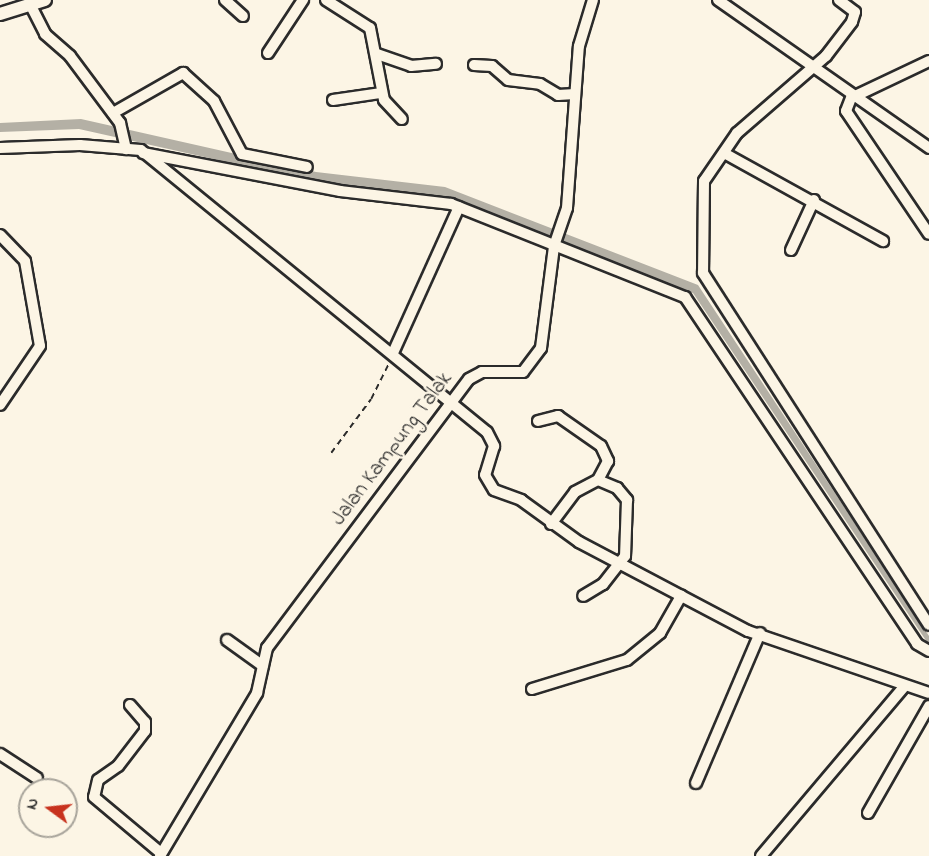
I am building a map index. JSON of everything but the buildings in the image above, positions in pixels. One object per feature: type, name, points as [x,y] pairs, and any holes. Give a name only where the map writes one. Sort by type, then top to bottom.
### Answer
[{"type":"main road","points":[[0,14],[45,0]]},
{"type":"street","points":[[225,0],[243,16]]},
{"type":"street","points":[[268,53],[303,0]]},
{"type":"street","points":[[326,0],[370,28],[381,93],[386,106],[402,119]]},
{"type":"street","name":"Jalan Kampung Talak","points":[[160,854],[257,693],[267,648],[451,403],[478,372],[519,374],[530,367],[547,328],[555,244],[567,208],[579,46],[593,0]]},
{"type":"street","points":[[718,0],[811,70],[929,148]]},
{"type":"street","points":[[839,0],[853,8],[855,16],[811,70],[737,133],[702,187],[704,278],[794,408],[929,625]]},
{"type":"street","points":[[30,4],[45,34],[70,56],[113,113],[121,126],[126,146]]},
{"type":"street","points":[[376,54],[411,66],[436,64]]},
{"type":"street","points":[[851,98],[929,61]]},
{"type":"street","points":[[474,65],[492,66],[508,80],[540,84],[558,95],[575,94]]},
{"type":"street","points":[[113,113],[181,72],[214,101],[242,154],[307,167]]},
{"type":"street","points":[[333,100],[381,93]]},
{"type":"street","points":[[851,98],[848,117],[890,171],[929,234]]},
{"type":"street","points":[[0,148],[126,146],[142,153],[340,191],[459,207],[555,244],[690,301],[917,644],[929,651]]},
{"type":"street","points":[[142,153],[393,353],[493,441],[485,469],[489,486],[521,500],[551,524],[681,596],[760,633],[904,687],[929,693]]},
{"type":"street","points":[[724,153],[814,200],[883,241]]},
{"type":"street","points":[[791,250],[816,205],[814,200]]},
{"type":"street","points":[[393,353],[459,207]]},
{"type":"street","points":[[0,235],[25,261],[40,345],[0,405]]},
{"type":"street","points":[[537,421],[561,417],[601,446],[608,461],[598,480],[575,492],[551,524]]},
{"type":"street","points":[[583,596],[621,563],[627,500],[617,488],[598,480]]},
{"type":"street","points":[[532,688],[627,660],[660,633],[681,596]]},
{"type":"street","points":[[696,783],[760,633]]},
{"type":"street","points":[[227,640],[263,666]]},
{"type":"street","points":[[760,856],[904,687]]},
{"type":"street","points":[[130,705],[145,722],[145,731],[118,766],[98,780],[94,797],[160,854]]},
{"type":"street","points":[[868,813],[929,706]]},
{"type":"street","points":[[0,754],[37,778]]},
{"type":"path","points":[[331,453],[371,399],[393,353]]},
{"type":"shaded area","points":[[81,119],[316,172],[445,187],[698,285],[929,636],[929,645],[693,293],[451,199],[303,179],[79,129],[0,132],[0,123]]}]
